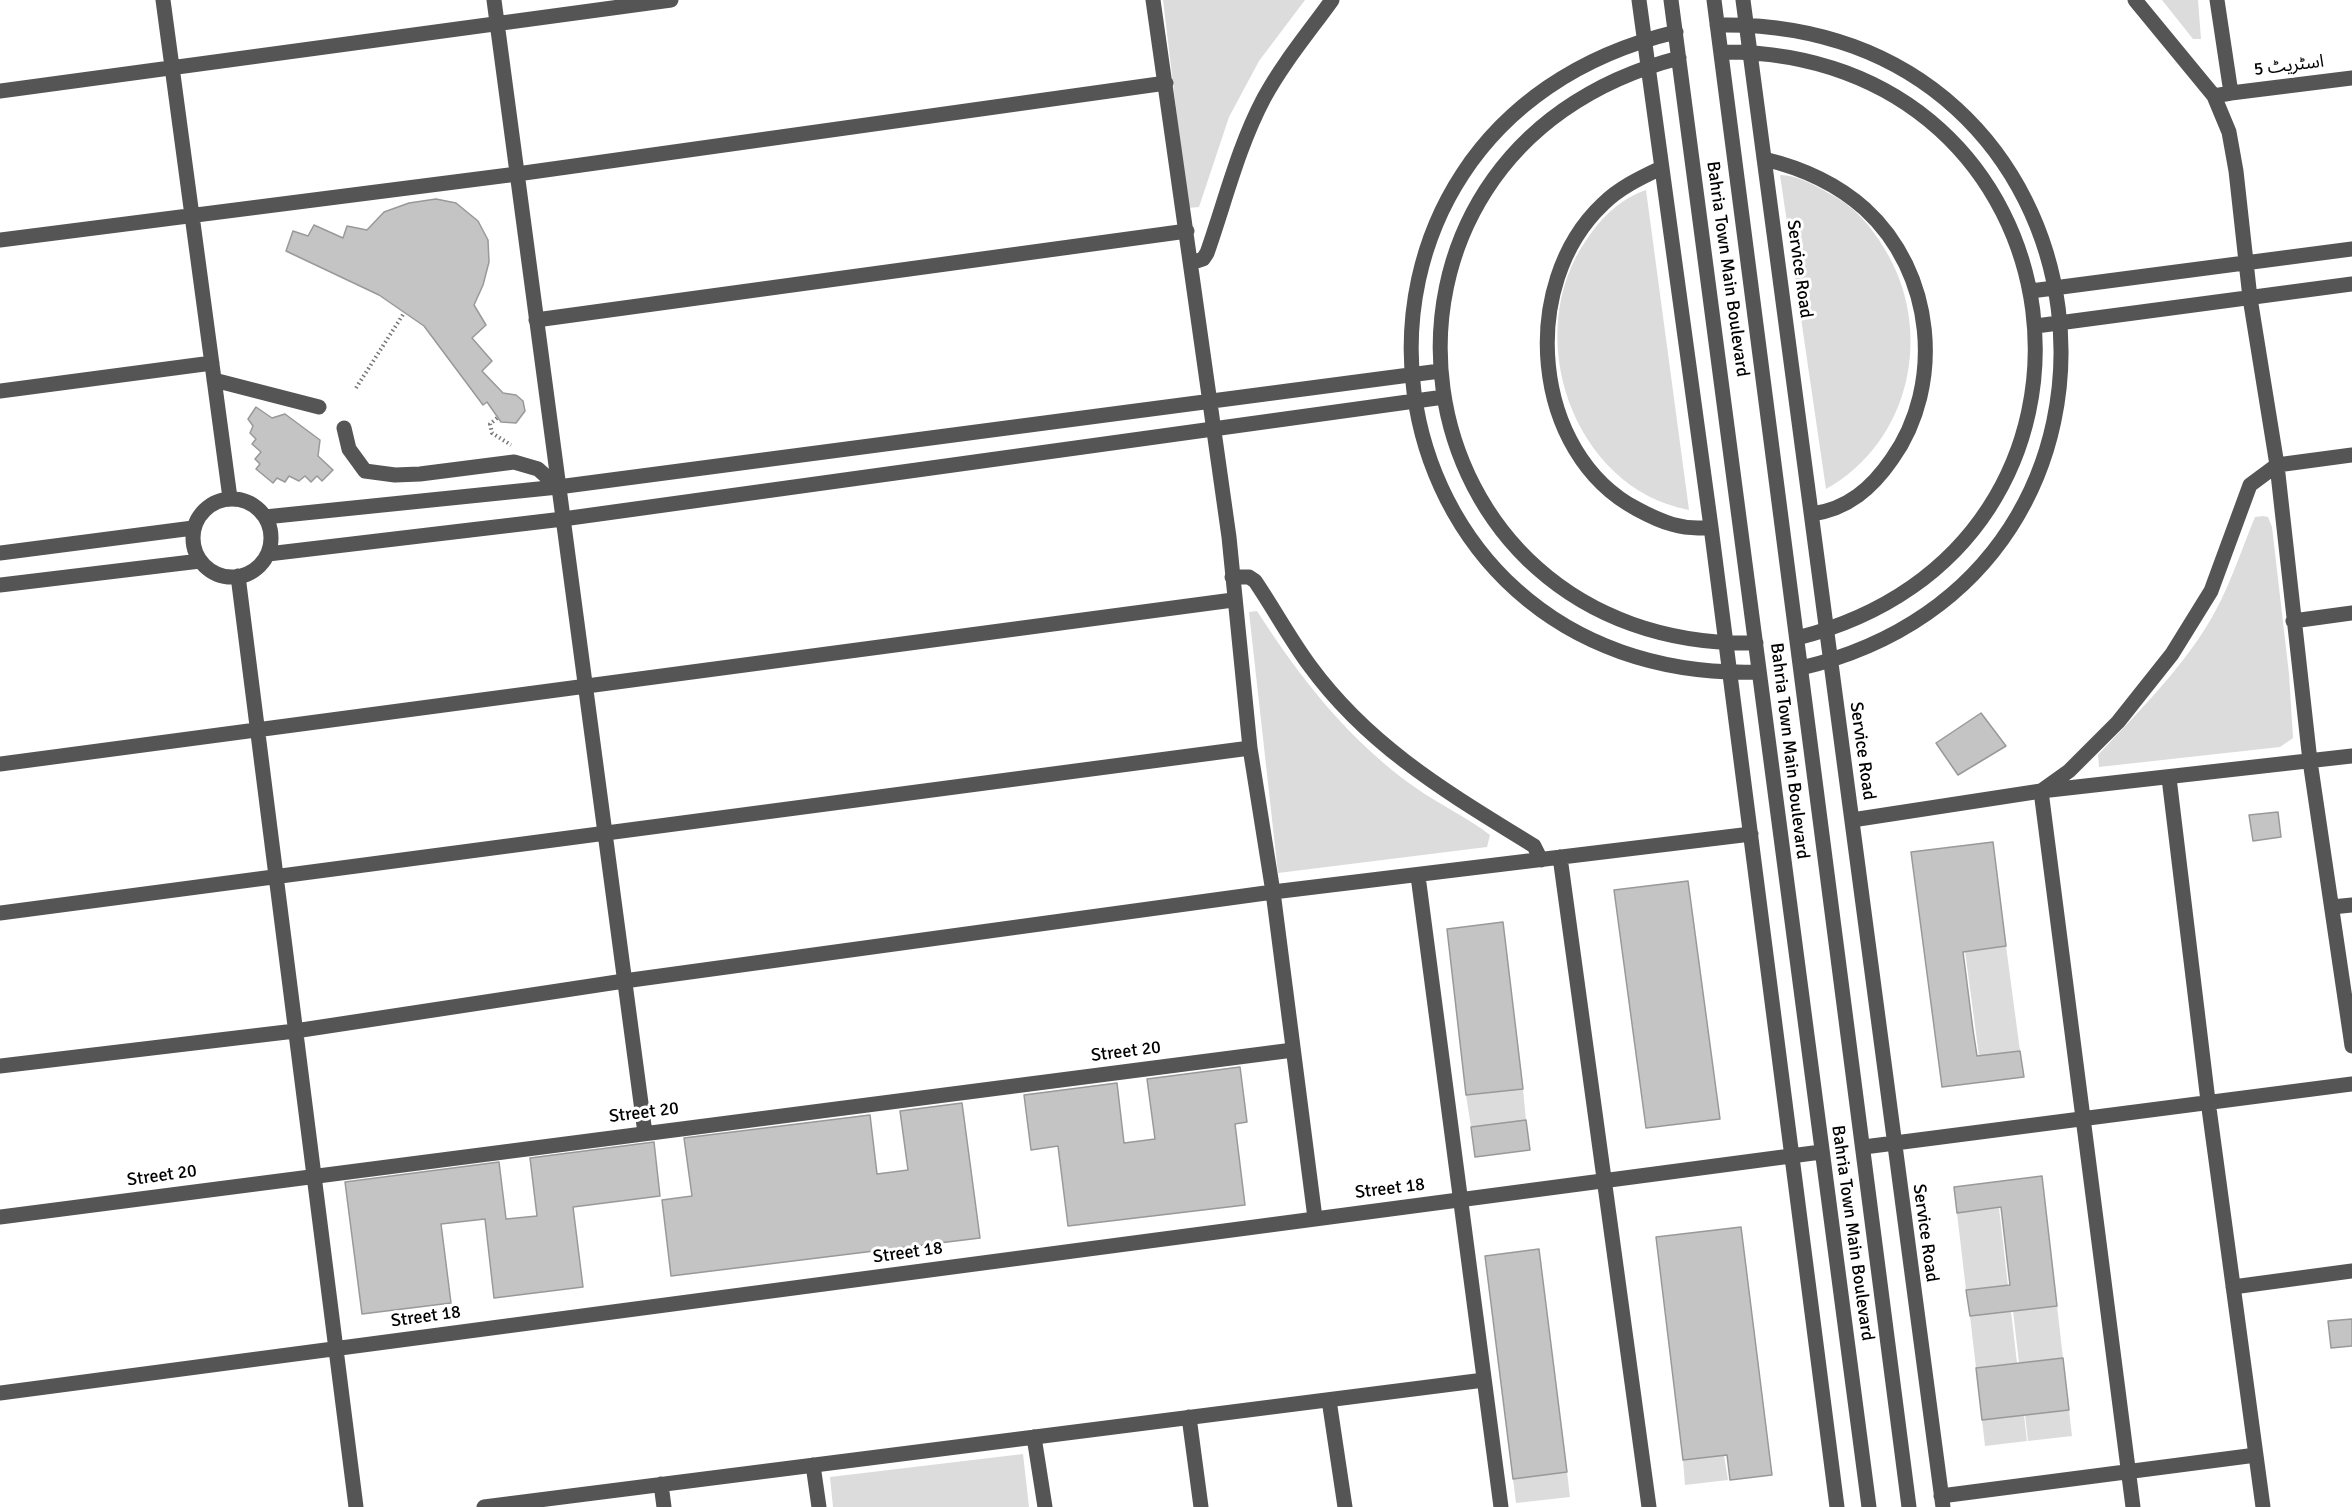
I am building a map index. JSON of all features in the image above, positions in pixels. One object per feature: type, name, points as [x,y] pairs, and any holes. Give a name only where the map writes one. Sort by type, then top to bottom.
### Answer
[{"type":"street","points":[[163,0],[230,498]]},
{"type":"street","points":[[494,0],[645,1133]]},
{"type":"street","points":[[0,91],[498,26],[671,0]]},
{"type":"street","points":[[1153,0],[1187,231],[1232,577],[1250,748],[1273,892],[1315,1218]]},
{"type":"street","points":[[1191,263],[1203,259],[1207,253],[1238,159],[1264,99],[1288,59],[1332,0]]},
{"type":"street","points":[[1639,0],[1711,527],[1837,1507]]},
{"type":"street","name":"Bahria Town Main Boulevard","points":[[1671,0],[1869,1507]]},
{"type":"street","name":"Bahria Town Main Boulevard","points":[[1714,0],[1910,1507]]},
{"type":"street","name":"Service Road","points":[[1743,0],[1942,1501]]},
{"type":"street","points":[[2135,0],[2214,96],[2229,132],[2236,171],[2250,298],[2277,465],[2310,762],[2352,1046]]},
{"type":"street","points":[[2217,0],[2231,93]]},
{"type":"street","points":[[1717,25],[1747,24],[1798,30],[1872,54],[1917,79],[1958,111],[1993,148],[2021,191],[2043,237],[2056,287],[2061,322],[2061,377],[2052,432],[2033,485],[2005,533],[1970,576],[1927,613],[1879,642],[1830,661],[1801,668]]},
{"type":"street","points":[[1676,32],[1645,39],[1599,56],[1542,90],[1499,128],[1468,165],[1443,208],[1418,277],[1411,326],[1411,375],[1414,402],[1432,466],[1451,507],[1483,553],[1522,594],[1568,627],[1618,651],[1672,666],[1728,672],[1758,672]]},
{"type":"street","points":[[1721,52],[1751,52],[1798,58],[1843,70],[1885,90],[1933,123],[1973,165],[1999,204],[2018,246],[2031,291],[2036,326],[2035,380],[2024,432],[2004,482],[1986,513],[1958,547],[1919,583],[1873,612],[1827,631],[1797,638]]},
{"type":"street","points":[[1679,58],[1648,66],[1604,84],[1564,108],[1528,138],[1484,192],[1463,234],[1448,278],[1441,325],[1440,371],[1444,398],[1458,452],[1483,502],[1509,538],[1540,570],[1576,597],[1616,618],[1680,638],[1725,643],[1756,643]]},
{"type":"street","name":"اسٹریٹ 5","points":[[2214,96],[2352,78]]},
{"type":"street","points":[[0,240],[517,174],[1167,83]]},
{"type":"street","points":[[1764,159],[1806,171],[1828,182],[1866,210],[1892,241],[1908,268],[1923,314],[1926,337],[1923,385],[1917,408],[1898,451],[1868,489],[1847,504],[1828,512],[1812,514]]},
{"type":"street","points":[[1661,168],[1636,180],[1603,204],[1586,223],[1572,247],[1564,262],[1551,307],[1547,345],[1549,367],[1559,418],[1587,464],[1610,490],[1624,502],[1684,529],[1711,527]]},
{"type":"street","points":[[536,320],[1187,231]]},
{"type":"street","points":[[2031,291],[2352,249]]},
{"type":"street","points":[[2036,326],[2352,285]]},
{"type":"street","points":[[0,391],[212,363]]},
{"type":"street","points":[[265,517],[558,487],[1440,371]]},
{"type":"street","points":[[214,380],[319,406]]},
{"type":"street","points":[[268,554],[563,519],[1212,428],[1444,398]]},
{"type":"street","points":[[344,428],[349,448],[365,471],[395,475],[514,462],[538,469],[558,487]]},
{"type":"street","points":[[2041,791],[2069,771],[2118,722],[2172,654],[2211,591],[2250,485],[2277,465],[2352,455]]},
{"type":"street","points":[[230,498],[249,502],[265,517],[271,535],[268,554],[255,568],[238,576],[217,574],[200,561],[194,550],[194,528],[206,507],[230,498]]},
{"type":"street","points":[[0,553],[194,528]]},
{"type":"street","points":[[0,585],[200,561]]},
{"type":"street","points":[[238,576],[356,1507]]},
{"type":"street","points":[[1232,577],[1249,577],[1255,581],[1311,667],[1381,742],[1436,785],[1534,846],[1541,860]]},
{"type":"street","points":[[0,764],[1233,600]]},
{"type":"street","points":[[2293,621],[2352,613]]},
{"type":"street","points":[[0,913],[277,879],[1250,748]]},
{"type":"street","points":[[1852,820],[2041,791],[2352,756]]},
{"type":"street","points":[[2169,778],[2208,1101],[2263,1507]]},
{"type":"street","points":[[2041,791],[2133,1507]]},
{"type":"street","points":[[0,1066],[296,1030],[624,981],[1273,892],[1751,834]]},
{"type":"street","points":[[1560,857],[1649,1507]]},
{"type":"street","points":[[1418,876],[1500,1507]]},
{"type":"street","points":[[2332,908],[2352,905]]},
{"type":"street","name":"Street 20","points":[[0,1217],[1293,1050]]},
{"type":"street","points":[[1863,1147],[2352,1084]]},
{"type":"street","name":"Street 18","points":[[0,1393],[1821,1152]]},
{"type":"street","points":[[2233,1287],[2352,1271]]},
{"type":"street","points":[[484,1507],[1484,1380]]},
{"type":"street","points":[[1329,1400],[1345,1507]]},
{"type":"street","points":[[1189,1417],[1201,1507]]},
{"type":"street","points":[[1034,1437],[1045,1507]]},
{"type":"street","points":[[1942,1501],[2256,1455]]},
{"type":"street","points":[[813,1465],[819,1507]]},
{"type":"street","points":[[661,1484],[664,1507]]},
{"type":"path","points":[[356,388],[404,313]]},
{"type":"path","points":[[497,418],[490,424],[492,433],[523,454],[528,466]]},
{"type":"shaded area","points":[[1163,0],[1305,0],[1259,61],[1229,117],[1199,207],[1188,208]]},
{"type":"shaded area","points":[[2162,0],[2198,0],[2201,39],[2193,39]]},
{"type":"shaded area","points":[[1780,175],[1812,184],[1847,204],[1861,217],[1884,248],[1900,280],[1908,314],[1910,348],[1906,382],[1895,414],[1878,443],[1855,469],[1826,489]]},
{"type":"shaded area","points":[[1646,190],[1689,510],[1648,496],[1614,472],[1588,439],[1569,402],[1559,360],[1558,318],[1567,277],[1587,239],[1599,223],[1628,198]]},
{"type":"shaded area","points":[[2255,517],[2268,517],[2272,527],[2289,674],[2293,738],[2280,747],[2099,767],[2098,755],[2162,686],[2204,630],[2227,587]]},
{"type":"shaded area","points":[[1257,611],[1309,684],[1348,729],[1392,770],[1416,788],[1490,835],[1487,847],[1278,873],[1249,612]]},
{"type":"shaded area","points":[[2006,946],[2020,1051],[1979,1056],[1965,951]]},
{"type":"shaded area","points":[[1523,1089],[1526,1120],[1471,1127],[1466,1095]]},
{"type":"shaded area","points":[[1999,1208],[2008,1286],[1966,1290],[1957,1213]]},
{"type":"shaded area","points":[[2057,1306],[2063,1358],[2019,1363],[2013,1311]]},
{"type":"shaded area","points":[[2011,1311],[2017,1363],[1976,1368],[1970,1316]]},
{"type":"shaded area","points":[[2069,1410],[2072,1436],[2028,1441],[2025,1415]]},
{"type":"shaded area","points":[[2024,1415],[2027,1441],[1985,1446],[1982,1420]]},
{"type":"shaded area","points":[[1023,1454],[1029,1507],[833,1507],[830,1477]]},
{"type":"shaded area","points":[[1724,1455],[1728,1480],[1685,1485],[1683,1460]]},
{"type":"shaded area","points":[[1567,1472],[1570,1497],[1516,1503],[1513,1479]]},
{"type":"building","points":[[436,199],[456,203],[478,221],[488,240],[489,262],[483,285],[474,305],[486,325],[472,338],[492,361],[482,371],[503,393],[516,395],[523,401],[525,411],[516,423],[501,422],[487,402],[483,405],[424,326],[379,295],[286,251],[293,231],[308,236],[314,225],[343,238],[347,226],[367,230],[384,212],[409,203]]},
{"type":"building","points":[[256,407],[272,418],[285,414],[320,440],[318,456],[333,470],[322,481],[317,476],[311,482],[305,476],[299,481],[289,476],[285,482],[277,478],[273,483],[256,469],[260,464],[255,459],[261,452],[252,444],[256,439],[250,433],[253,426],[248,419]]},
{"type":"building","points":[[1981,713],[2006,746],[1958,775],[1936,743]]},
{"type":"building","points":[[2278,812],[2281,837],[2253,841],[2249,815]]},
{"type":"building","points":[[1993,842],[2006,946],[1963,952],[1973,1030],[1977,1056],[2020,1051],[2024,1077],[1942,1087],[1911,852]]},
{"type":"building","points":[[1688,881],[1720,1119],[1646,1128],[1614,890]]},
{"type":"building","points":[[1503,922],[1523,1089],[1466,1095],[1447,929]]},
{"type":"building","points":[[1240,1067],[1247,1122],[1235,1124],[1245,1205],[1068,1226],[1058,1146],[1031,1150],[1024,1095],[1117,1083],[1124,1143],[1155,1139],[1147,1079]]},
{"type":"building","points":[[962,1103],[980,1238],[671,1276],[662,1200],[692,1196],[684,1138],[870,1115],[877,1174],[908,1170],[900,1111]]},
{"type":"building","points":[[1526,1120],[1530,1150],[1475,1157],[1471,1127]]},
{"type":"building","points":[[654,1142],[660,1196],[573,1207],[583,1287],[494,1298],[485,1219],[441,1224],[451,1303],[362,1314],[345,1182],[499,1162],[506,1219],[537,1216],[530,1158]]},
{"type":"building","points":[[2042,1176],[2057,1306],[1970,1316],[1966,1290],[2010,1285],[2001,1207],[1957,1213],[1954,1187]]},
{"type":"building","points":[[1741,1227],[1772,1475],[1730,1480],[1727,1455],[1683,1460],[1656,1237]]},
{"type":"building","points":[[1539,1249],[1567,1472],[1513,1479],[1485,1256]]},
{"type":"building","points":[[2352,1319],[2352,1346],[2331,1348],[2328,1321]]},
{"type":"building","points":[[2063,1358],[2069,1410],[1982,1420],[1976,1368]]}]
